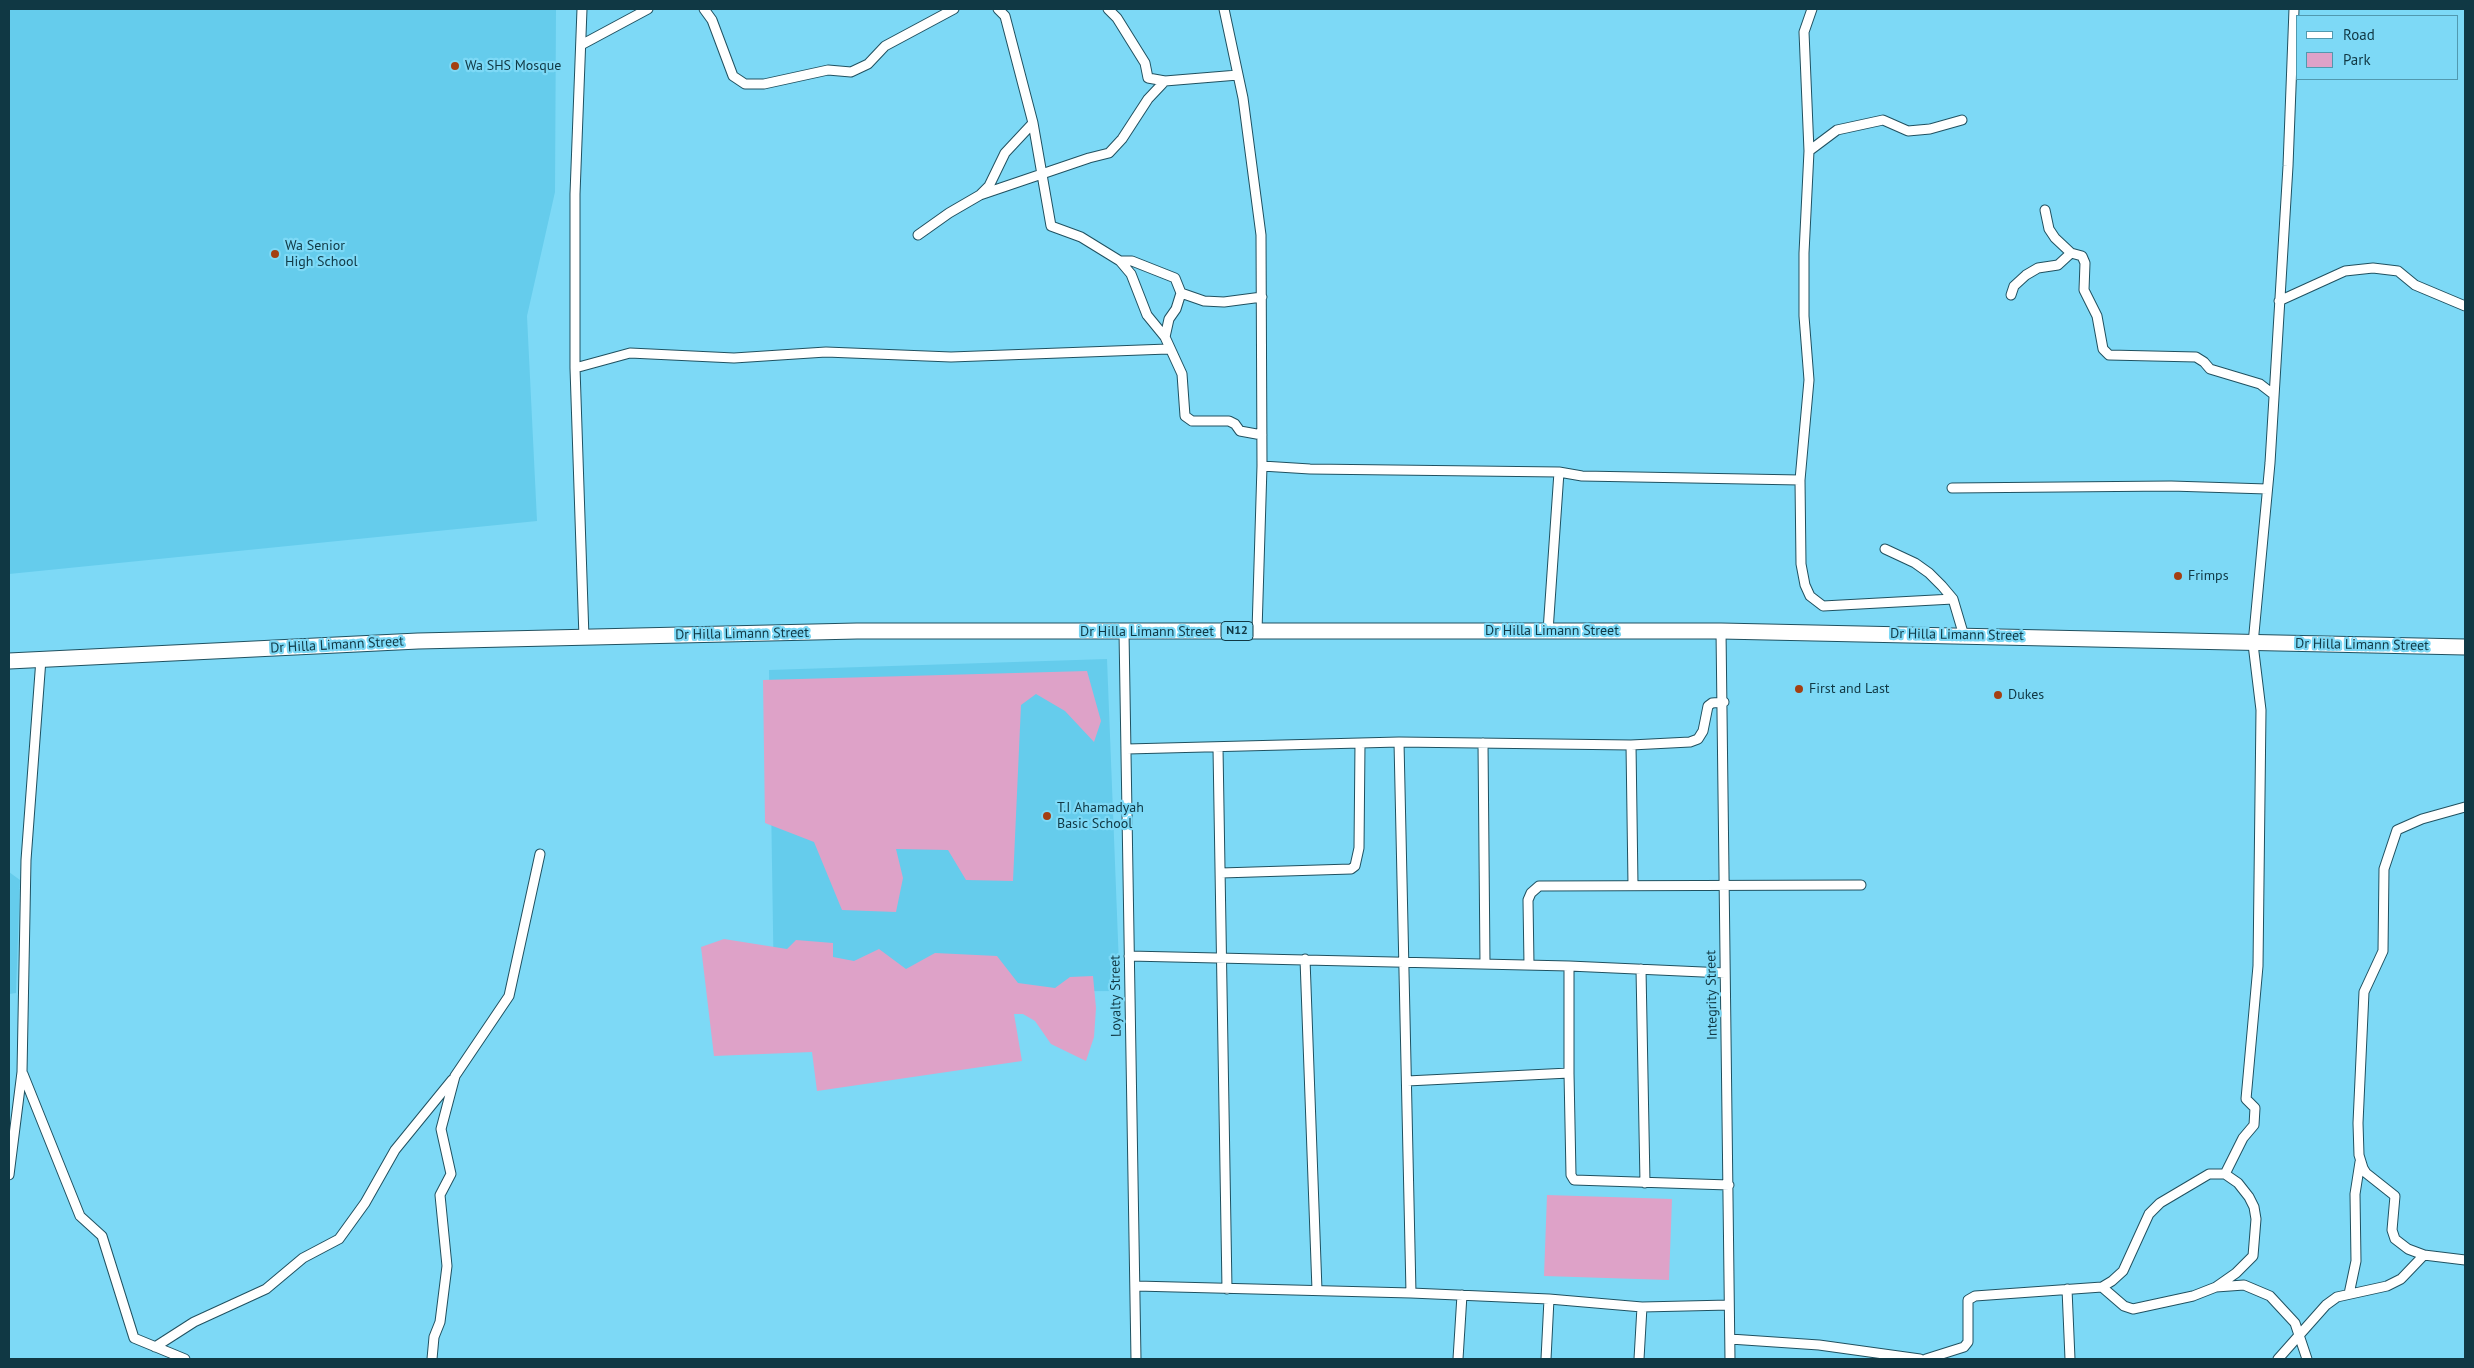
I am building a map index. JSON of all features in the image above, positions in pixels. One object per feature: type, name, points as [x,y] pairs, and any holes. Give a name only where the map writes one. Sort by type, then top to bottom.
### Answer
[{"type":"highway","name":"Dr Hilla Limann Street","points":[[9,661],[418,641],[856,631],[1721,631],[2253,644],[2465,646]]},
{"type":"street","points":[[582,9],[576,194],[575,368],[584,638]]},
{"type":"street","points":[[581,45],[648,9]]},
{"type":"street","points":[[704,9],[712,20],[733,76],[745,84],[764,84],[828,70],[850,72],[868,64],[885,46],[954,9]]},
{"type":"street","points":[[1108,9],[1117,18],[1145,63],[1148,78],[1164,81],[1238,75]]},
{"type":"street","points":[[1224,9],[1244,98],[1261,235],[1262,466],[1257,631]]},
{"type":"street","points":[[1812,9],[1804,32],[1809,151],[1804,253],[1804,316],[1809,380],[1800,480],[1801,564],[1805,585],[1815,602],[1824,606],[1953,599]]},
{"type":"street","points":[[2225,1174],[2243,1138],[2254,1125],[2255,1108],[2246,1099],[2258,966],[2261,710],[2253,644],[2267,489],[2288,166],[2294,9]]},
{"type":"street","points":[[1004,11],[1033,123],[1051,226],[1081,237],[1120,261],[1130,274],[1147,315],[1165,338],[1168,349],[1182,374],[1185,416],[1192,421],[1229,421],[1235,424],[1240,431],[1262,434]]},
{"type":"street","points":[[918,235],[949,213],[980,195],[1109,153],[1122,139],[1148,99],[1164,81]]},
{"type":"street","points":[[1809,151],[1837,130],[1883,120],[1908,131],[1930,129],[1962,120]]},
{"type":"street","points":[[980,195],[989,186],[1004,153],[1033,123]]},
{"type":"street","points":[[2046,210],[2049,228],[2055,238],[2071,253],[2082,256],[2085,263],[2084,290],[2097,316],[2103,349],[2110,354],[2196,357],[2210,369],[2260,384],[2273,394]]},
{"type":"street","points":[[2011,295],[2014,286],[2026,275],[2038,268],[2058,264],[2071,253]]},
{"type":"street","points":[[1120,261],[1132,262],[1174,278],[1181,293],[1176,309],[1169,319],[1165,338]]},
{"type":"street","points":[[2279,301],[2345,271],[2373,268],[2398,271],[2415,285],[2465,306]]},
{"type":"street","points":[[1181,293],[1204,301],[1224,302],[1262,297]]},
{"type":"street","points":[[575,368],[630,352],[734,358],[826,352],[951,357],[1168,349]]},
{"type":"street","points":[[1262,466],[1310,469],[1559,472],[1582,476],[1800,480]]},
{"type":"street","points":[[1548,632],[1559,472]]},
{"type":"street","points":[[1952,488],[2171,486],[2267,489]]},
{"type":"street","points":[[1885,549],[1915,563],[1929,573],[1953,599],[1964,636]]},
{"type":"street","name":"Integrity Street","points":[[1721,631],[1724,702],[1724,885],[1730,1359]]},
{"type":"street","name":"Loyalty Street","points":[[1124,632],[1136,1359]]},
{"type":"street","points":[[9,1175],[22,1072],[26,860],[40,659]]},
{"type":"street","points":[[1127,749],[1399,742],[1631,745],[1690,742],[1698,739],[1703,731],[1708,706],[1712,703],[1724,702]]},
{"type":"street","points":[[1399,742],[1411,1293]]},
{"type":"street","points":[[1221,873],[1351,869],[1355,866],[1359,848],[1360,744]]},
{"type":"street","points":[[1483,744],[1485,964]]},
{"type":"street","points":[[1631,745],[1633,885]]},
{"type":"street","points":[[1218,748],[1223,957],[1227,1289]]},
{"type":"street","points":[[2349,1294],[2356,1261],[2354,1194],[2360,1162],[2358,1124],[2364,992],[2383,951],[2384,868],[2396,830],[2422,819],[2465,807]]},
{"type":"street","points":[[155,1348],[194,1322],[266,1288],[303,1258],[339,1238],[365,1203],[395,1150],[455,1076],[509,996],[540,854]]},
{"type":"street","points":[[1529,965],[1528,900],[1531,893],[1539,886],[1861,885]]},
{"type":"street","points":[[1129,956],[1403,961],[1725,973]]},
{"type":"street","points":[[1305,959],[1318,1290]]},
{"type":"street","points":[[1569,966],[1570,1175],[1574,1180],[1729,1185]]},
{"type":"street","points":[[1641,969],[1645,1183]]},
{"type":"street","points":[[22,1072],[80,1216],[102,1236],[134,1338],[185,1359]]},
{"type":"street","points":[[1407,1081],[1570,1073]]},
{"type":"street","points":[[432,1359],[434,1338],[440,1322],[447,1266],[440,1195],[451,1174],[442,1129],[455,1076]]},
{"type":"street","points":[[2360,1162],[2366,1173],[2395,1196],[2392,1230],[2395,1239],[2408,1249],[2424,1255],[2465,1260]]},
{"type":"street","points":[[1926,1359],[1964,1348],[1968,1342],[1968,1300],[1975,1296],[2102,1287],[2112,1281],[2123,1271],[2149,1214],[2160,1203],[2209,1174],[2225,1174],[2238,1183],[2254,1207],[2256,1242],[2253,1256],[2236,1273],[2216,1287],[2193,1296],[2133,1309],[2124,1306],[2102,1287]]},
{"type":"street","points":[[2278,1359],[2326,1305],[2337,1297],[2388,1286],[2401,1279],[2424,1255]]},
{"type":"street","points":[[2216,1287],[2244,1285],[2270,1296],[2296,1323],[2307,1359]]},
{"type":"street","points":[[1136,1286],[1462,1295],[1642,1306],[1729,1305]]},
{"type":"street","points":[[2068,1289],[2070,1359]]},
{"type":"street","points":[[1458,1359],[1462,1295]]},
{"type":"street","points":[[1546,1359],[1549,1299]]},
{"type":"street","points":[[1639,1359],[1642,1306]]},
{"type":"street","points":[[1730,1339],[1819,1345],[1920,1359]]},
{"type":"shaded area","name":"Wa Senior High School","points":[[9,9],[556,9],[555,192],[527,316],[537,521],[9,574]]},
{"type":"shaded area","points":[[1107,659],[1120,991],[774,993],[769,670]]},
{"type":"shaded area","points":[[9,872],[20,880],[16,993],[9,994]]},
{"type":"green space","points":[[1087,671],[1101,721],[1094,742],[1065,711],[1036,694],[1021,705],[1013,881],[966,880],[948,850],[896,849],[903,878],[896,912],[842,910],[814,842],[765,823],[763,680]]},
{"type":"green space","points":[[724,939],[787,949],[796,940],[833,943],[833,957],[854,961],[879,949],[906,969],[935,953],[997,956],[1018,983],[1055,988],[1070,977],[1093,976],[1096,1008],[1094,1037],[1086,1061],[1051,1044],[1035,1021],[1023,1014],[1014,1014],[1022,1061],[817,1091],[812,1052],[714,1056],[701,947]]},
{"type":"green space","points":[[1547,1195],[1672,1199],[1669,1280],[1544,1276]]},
{"type":"place","name":"Wa SHS Mosque","points":[[455,66]]},
{"type":"place","name":"Wa Senior High School","points":[[275,254]]},
{"type":"place","name":"Frimps","points":[[2178,576]]},
{"type":"place","name":"First and Last","points":[[1799,689]]},
{"type":"place","name":"Dukes","points":[[1998,695]]},
{"type":"place","name":"T.I Ahamadyah Basic School","points":[[1047,816]]}]
